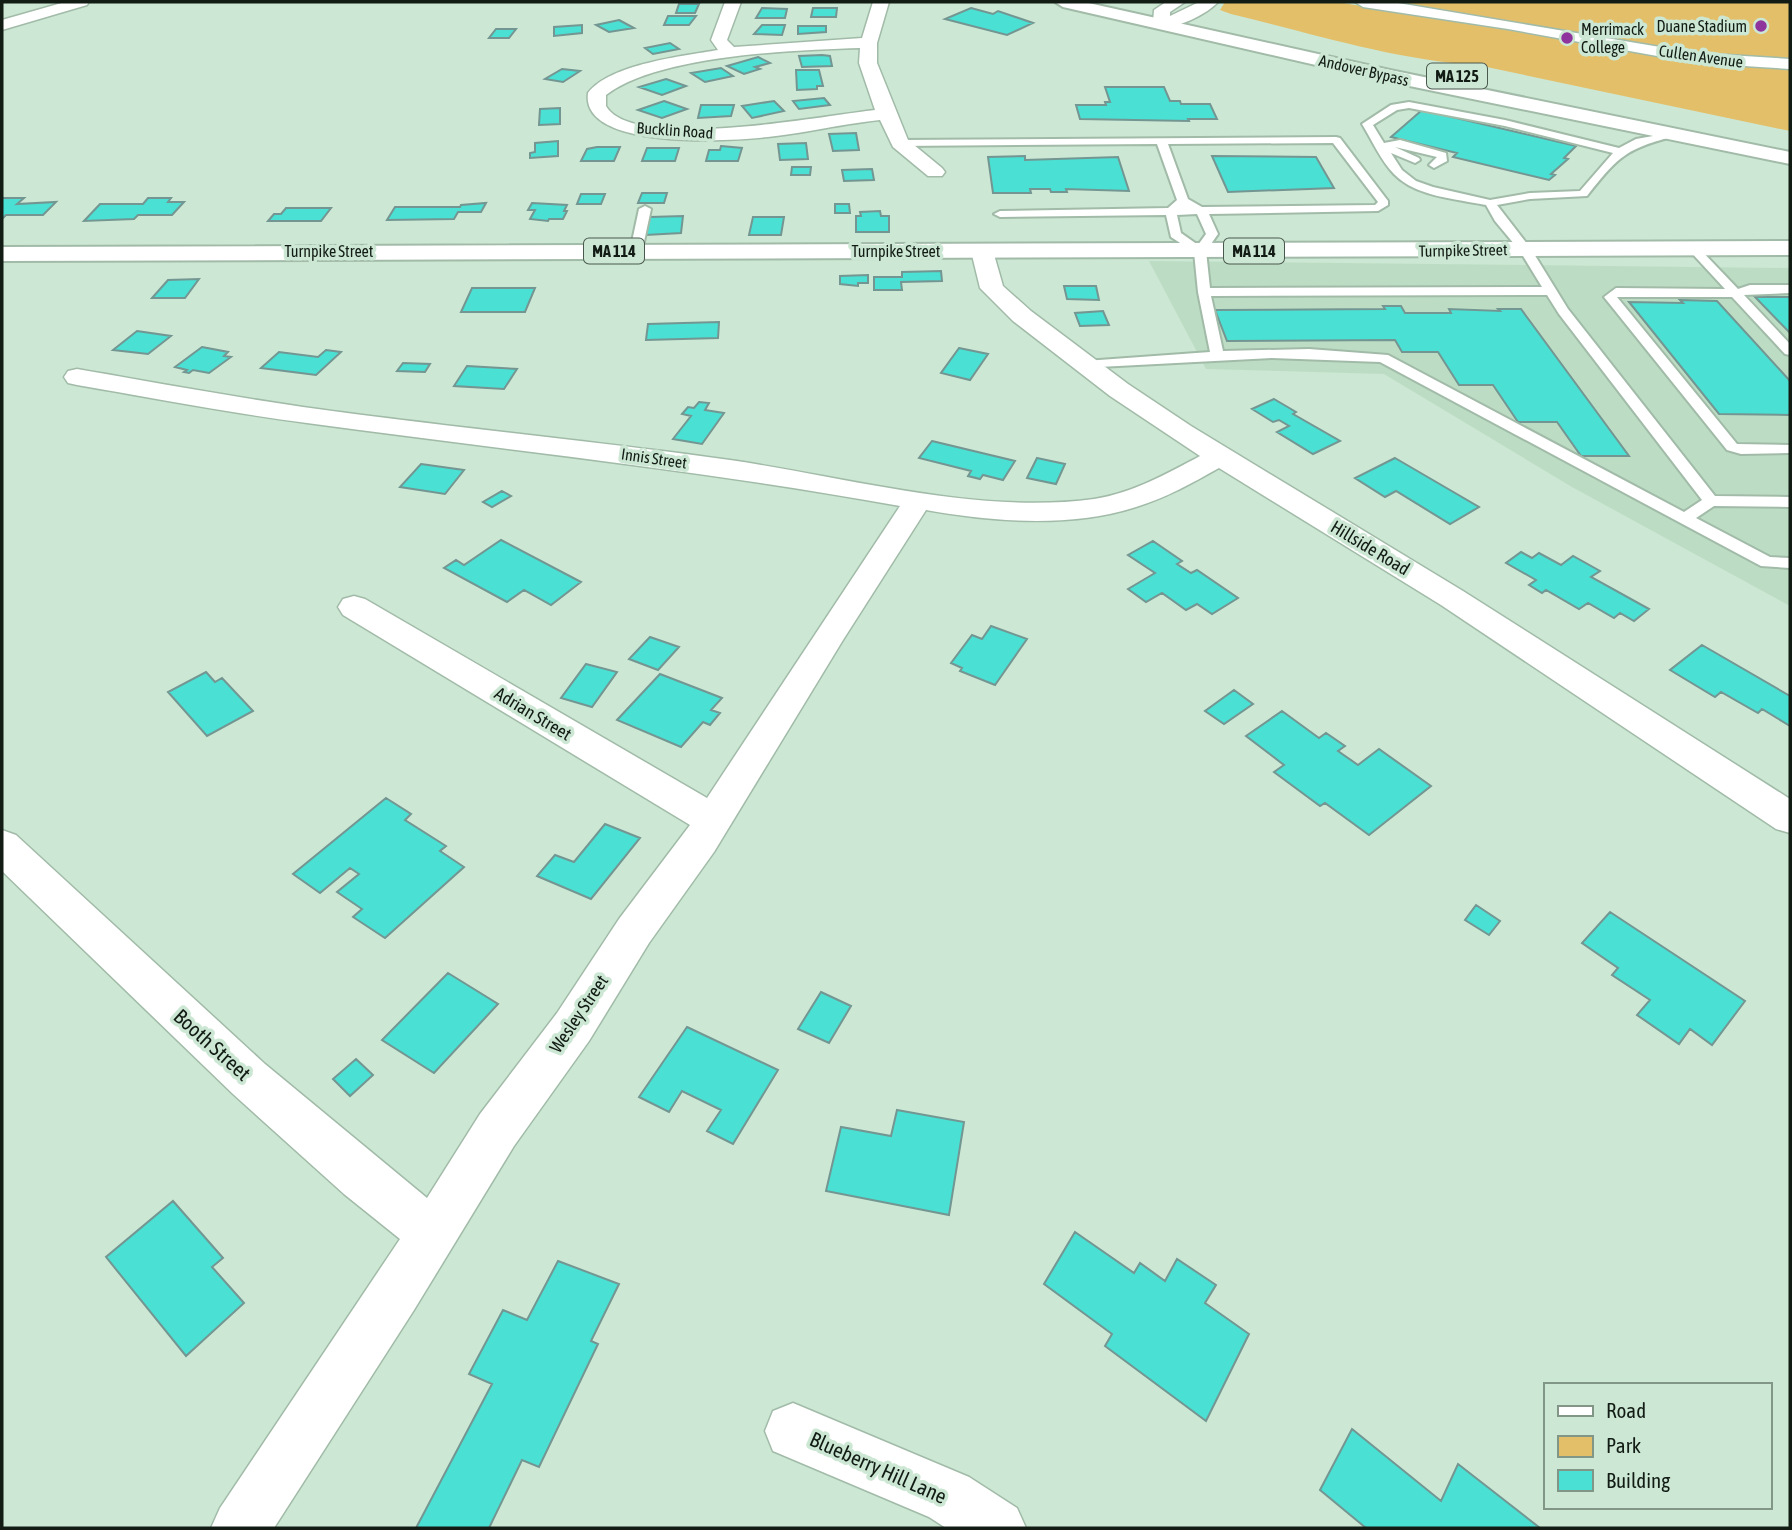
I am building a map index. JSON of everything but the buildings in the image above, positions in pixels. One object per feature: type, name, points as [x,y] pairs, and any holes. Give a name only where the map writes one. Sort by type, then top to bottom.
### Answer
[{"type":"main road","name":"Andover Bypass","points":[[1063,2],[1172,13],[1379,74],[1790,158]]},
{"type":"main road","name":"Andover Bypass","points":[[1124,2],[1596,106],[1790,145]]},
{"type":"main road","name":"Turnpike Street","points":[[2,254],[1790,248]]},
{"type":"street","points":[[2,25],[81,2]]},
{"type":"street","points":[[728,51],[719,40],[733,2]]},
{"type":"street","points":[[881,2],[869,43],[868,63],[886,114],[900,143],[935,172]]},
{"type":"street","points":[[1172,13],[1210,2]]},
{"type":"street","name":"Cullen Avenue","points":[[1363,2],[1529,27],[1696,58],[1790,64]]},
{"type":"street","name":"Bucklin Road","points":[[869,43],[779,45],[728,51],[649,69],[608,83],[597,93],[598,112],[620,125],[640,130],[716,134],[787,129],[816,122],[886,114]]},
{"type":"street","name":"Hillside Road","points":[[982,251],[992,288],[1022,316],[1085,365],[1181,432],[1452,598],[1790,818]]},
{"type":"street","name":"Innis Street","points":[[77,377],[304,415],[662,459],[788,477],[918,500],[1013,511],[1093,508],[1126,501],[1164,487],[1220,456]]},
{"type":"street","name":"Wesley Street","points":[[240,1528],[496,1130],[573,1027],[634,931],[713,820],[918,500]]},
{"type":"street","name":"Adrian Street","points":[[354,607],[713,820]]},
{"type":"street","name":"Booth Street","points":[[2,846],[149,987],[290,1116],[381,1196],[432,1232]]},
{"type":"street","name":"Blueberry Hill Lane","points":[[793,1431],[949,1497],[997,1528]]},
{"type":"lane","points":[[1619,151],[1505,123],[1409,105],[1394,107],[1367,124],[1390,161],[1412,183],[1451,196],[1490,203],[1531,196],[1583,194],[1619,151],[1645,138],[1672,134]]},
{"type":"lane","points":[[900,143],[1336,140],[1384,202],[1378,208],[1000,214]]},
{"type":"lane","points":[[1162,143],[1183,201],[1202,212],[1212,234],[1200,251],[1204,292],[1217,355]]},
{"type":"lane","points":[[1415,160],[1390,149],[1388,144],[1400,143],[1442,155],[1443,159],[1434,165]]},
{"type":"lane","points":[[1171,211],[1183,201]]},
{"type":"lane","points":[[1490,203],[1499,219],[1525,248],[1551,291],[1711,501]]},
{"type":"lane","points":[[636,251],[645,209]]},
{"type":"lane","points":[[1171,211],[1175,235],[1200,251]]},
{"type":"lane","points":[[1692,247],[1790,351]]},
{"type":"lane","points":[[1790,289],[1750,289],[1736,293],[1616,292],[1610,296],[1732,447],[1741,450],[1790,449]]},
{"type":"lane","points":[[1204,292],[1551,291]]},
{"type":"lane","points":[[1085,365],[1217,355],[1349,355],[1384,358],[1766,562],[1790,564]]},
{"type":"lane","points":[[1684,519],[1711,501],[1790,502]]},
{"type":"shaded area","points":[[1149,261],[1790,268],[1790,606],[1572,487],[1384,374],[1206,369]]},
{"type":"green space","points":[[1225,2],[1337,2],[1711,64],[1790,68],[1790,131],[1477,65],[1415,58],[1353,45],[1231,14],[1220,10]]},
{"type":"green space","points":[[1388,2],[1790,2],[1790,59],[1707,56]]},
{"type":"place","name":"Duane Stadium","points":[[1761,26]]},
{"type":"place","name":"Merrimack College","points":[[1567,38]]}]
